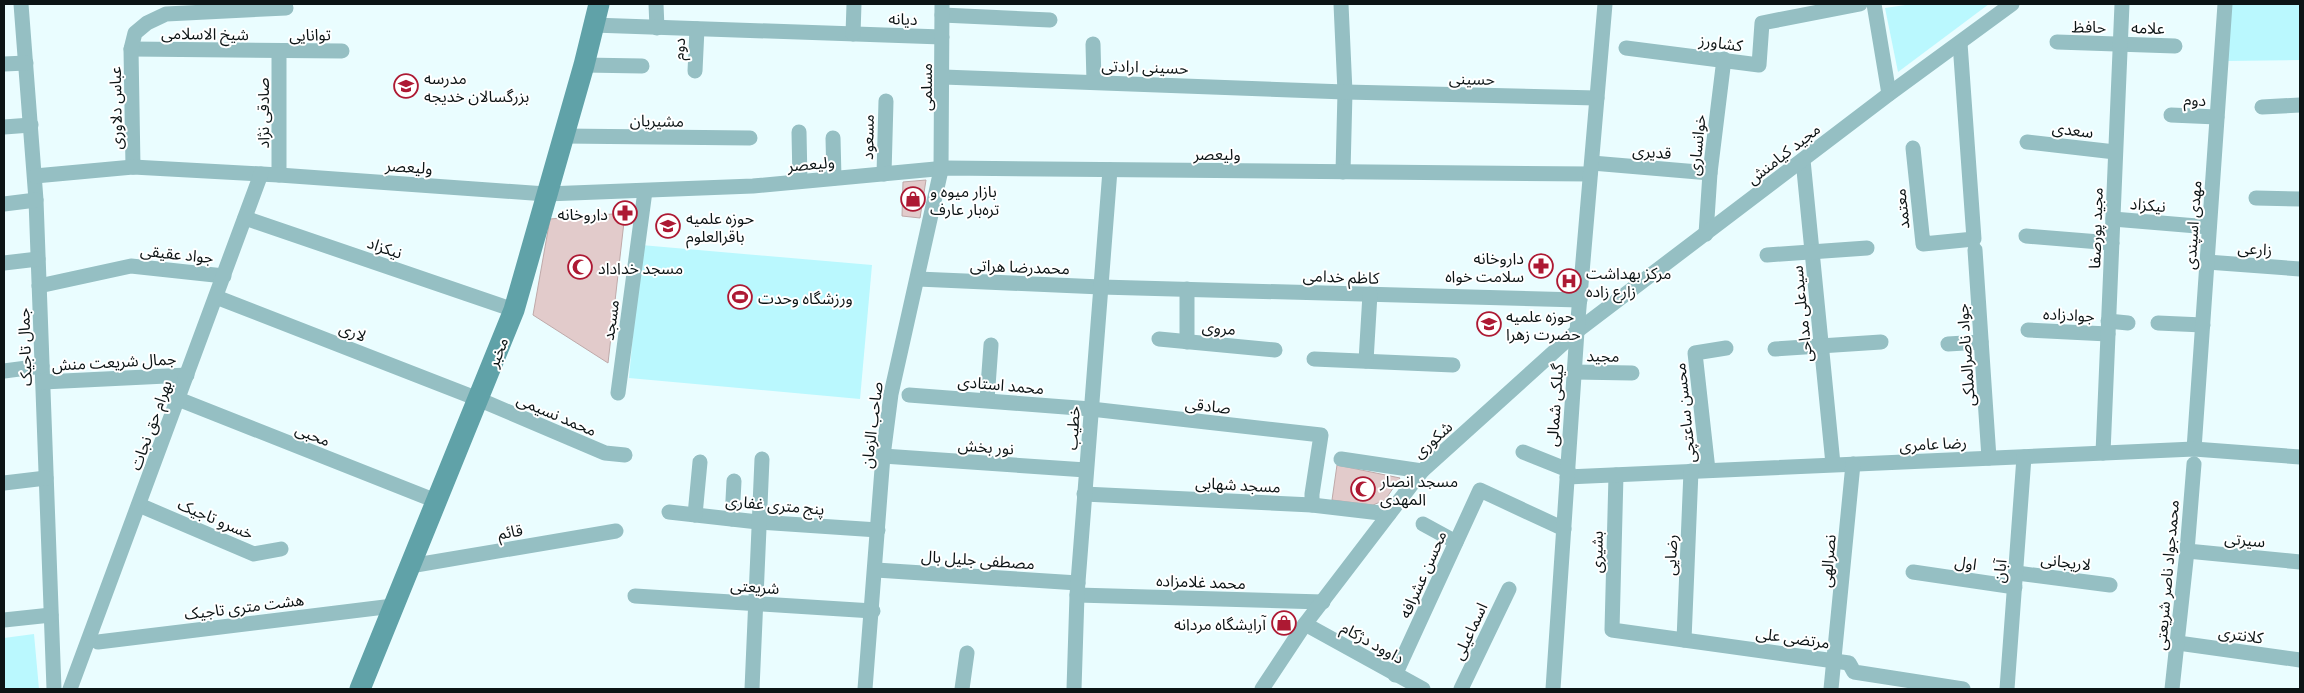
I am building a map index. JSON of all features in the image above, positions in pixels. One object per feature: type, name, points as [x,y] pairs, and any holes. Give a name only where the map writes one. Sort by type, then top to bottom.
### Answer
[{"type":"main road","name":"مخبر","points":[[360,689],[514,310],[584,64],[599,4]]},
{"type":"street","name":"جمال تاجیک","points":[[21,4],[35,176],[54,689]]},
{"type":"street","points":[[656,4],[657,28]]},
{"type":"street","points":[[853,34],[854,4]]},
{"type":"street","points":[[1341,4],[1345,92],[1343,172]]},
{"type":"street","name":"گيلکی شمالی","points":[[1553,689],[1577,331],[1605,4]]},
{"type":"street","name":"کشاورز","points":[[1626,48],[1724,59],[1759,65],[1762,23],[1860,4]]},
{"type":"street","points":[[1874,4],[1889,94]]},
{"type":"street","name":"مجید کیامنش","points":[[1577,331],[1889,94],[2012,4]]},
{"type":"street","name":"مجید پورصفا","points":[[2103,453],[2122,4]]},
{"type":"street","name":"مهدی اسپندی","points":[[2194,457],[2225,4]]},
{"type":"street","points":[[131,49],[135,33],[147,23],[166,14],[286,8]]},
{"type":"street","points":[[942,9],[1050,20]]},
{"type":"street","name":"مسلمی","points":[[941,170],[942,9]]},
{"type":"street","name":"دیانه","points":[[594,25],[942,37]]},
{"type":"street","name":"دوم","points":[[694,72],[697,29]]},
{"type":"street","name":"حافظ","points":[[2056,42],[2120,44]]},
{"type":"street","name":"جواد ناصرالملکی","points":[[1960,43],[1989,458]]},
{"type":"street","points":[[1093,44],[1094,82]]},
{"type":"street","name":"علامه","points":[[2120,44],[2174,46]]},
{"type":"street","name":"شیخ الاسلامی","points":[[131,49],[279,52]]},
{"type":"street","name":"عباس دلاوری","points":[[131,49],[133,167]]},
{"type":"street","name":"توانایی","points":[[279,52],[342,51]]},
{"type":"street","name":"صادقی نژاد","points":[[279,52],[279,175]]},
{"type":"street","name":"خوانساری","points":[[1706,234],[1710,173],[1724,59]]},
{"type":"street","points":[[4,64],[26,63]]},
{"type":"street","points":[[584,64],[642,66]]},
{"type":"street","name":"حسینی ارادتی","points":[[943,76],[1345,92]]},
{"type":"street","name":"حسینی","points":[[1345,92],[1597,98]]},
{"type":"street","name":"مسعود","points":[[884,174],[886,100]]},
{"type":"street","points":[[2262,107],[2300,105]]},
{"type":"street","name":"دوم","points":[[2171,115],[2217,118]]},
{"type":"street","points":[[4,127],[31,125]]},
{"type":"street","points":[[799,132],[800,181]]},
{"type":"street","name":"مشیریان","points":[[563,136],[750,138]]},
{"type":"street","points":[[833,138],[834,178]]},
{"type":"street","name":"سعدی","points":[[2027,142],[2115,152]]},
{"type":"street","name":"معتمد","points":[[1913,148],[1923,244],[1974,244]]},
{"type":"street","name":"سیدعلی مداحی","points":[[1803,160],[1833,464]]},
{"type":"street","name":"ولیعصر","points":[[35,176],[133,167],[279,175],[546,194],[645,192],[941,170],[946,168],[1343,172],[1591,169]]},
{"type":"street","name":"قدیری","points":[[1591,169],[1710,173]]},
{"type":"street","name":"صاحب الزمان","points":[[865,689],[873,611],[883,456],[891,394],[941,170]]},
{"type":"street","name":"خطیب","points":[[1074,689],[1084,494],[1110,170]]},
{"type":"street","name":"بهرام حق نجات","points":[[70,689],[261,174]]},
{"type":"street","name":"مسجد","points":[[618,393],[645,192]]},
{"type":"street","points":[[2256,198],[2300,200]]},
{"type":"street","points":[[4,204],[36,200]]},
{"type":"street","name":"نیکزاد","points":[[245,218],[514,310]]},
{"type":"street","name":"نیکزاد","points":[[2113,219],[2210,227]]},
{"type":"street","points":[[2026,236],[2112,243]]},
{"type":"street","points":[[1767,255],[1867,248]]},
{"type":"street","points":[[4,262],[38,259]]},
{"type":"street","name":"زارعی","points":[[2207,262],[2300,269]]},
{"type":"street","name":"جواد عقیقی","points":[[39,286],[131,266],[224,276]]},
{"type":"street","name":"محمدرضا هراتی","points":[[918,279],[1100,287]]},
{"type":"street","name":"کاظم خدامی","points":[[1100,287],[1580,300]]},
{"type":"street","points":[[1187,289],[1187,342]]},
{"type":"street","points":[[1366,361],[1370,294]]},
{"type":"street","name":"لاری","points":[[216,296],[478,399]]},
{"type":"street","name":"جوادزاده","points":[[2028,330],[2108,328],[2128,323]]},
{"type":"street","points":[[2158,323],[2203,325]]},
{"type":"street","name":"شکوری","points":[[1262,689],[1305,624],[1422,471],[1577,331]]},
{"type":"street","name":"مروی","points":[[1159,339],[1274,350]]},
{"type":"street","points":[[1775,349],[1881,342]]},
{"type":"street","points":[[1948,344],[1981,342]]},
{"type":"street","points":[[987,400],[991,345]]},
{"type":"street","name":"محسن ساعتچی","points":[[1708,470],[1695,353],[1726,348]]},
{"type":"street","points":[[1314,359],[1453,365]]},
{"type":"street","points":[[4,371],[42,366]]},
{"type":"street","name":"مجید","points":[[1574,372],[1632,373]]},
{"type":"street","name":"جمال شریعت منش","points":[[43,382],[187,375]]},
{"type":"street","name":"محمد استادی","points":[[909,395],[1091,409]]},
{"type":"street","name":"محبی","points":[[178,399],[436,501]]},
{"type":"street","name":"محمد نسیمی","points":[[478,399],[605,453],[625,455]]},
{"type":"street","name":"صادقی","points":[[1091,409],[1320,435],[1312,505]]},
{"type":"street","points":[[1524,452],[1567,474]]},
{"type":"street","name":"رضا عامری","points":[[1567,474],[1616,475],[2103,453],[2194,457],[2300,457]]},
{"type":"street","name":"نور بخش","points":[[883,456],[1086,470]]},
{"type":"street","name":"آبان","points":[[2007,689],[2024,457]]},
{"type":"street","name":"محمدجواد ناصر شریعتی","points":[[2172,689],[2187,551],[2194,457]]},
{"type":"street","points":[[752,689],[754,604],[762,459]]},
{"type":"street","points":[[1342,459],[1422,471]]},
{"type":"street","points":[[695,515],[700,462]]},
{"type":"street","name":"نصرالهی","points":[[1831,689],[1836,661],[1853,464]]},
{"type":"street","name":"رضایی","points":[[1684,640],[1691,471]]},
{"type":"street","name":"بشیری","points":[[1612,630],[1616,475]]},
{"type":"street","points":[[4,483],[46,478]]},
{"type":"street","points":[[732,519],[734,481]]},
{"type":"street","name":"محسن عشرافه","points":[[1395,675],[1480,490],[1564,529]]},
{"type":"street","name":"مسجد شهابی","points":[[1084,494],[1312,505],[1389,514]]},
{"type":"street","name":"خسرو تاجیک","points":[[139,505],[254,554],[281,548]]},
{"type":"street","name":"پنج متری غفاری","points":[[669,512],[758,522],[878,530]]},
{"type":"street","points":[[1423,524],[1456,542]]},
{"type":"street","name":"قائم","points":[[410,566],[616,531]]},
{"type":"street","name":"سیرتی","points":[[2187,551],[2300,562]]},
{"type":"street","name":"مصطفی جلیل بال","points":[[876,570],[1078,589]]},
{"type":"street","name":"اول","points":[[1913,572],[2016,580]]},
{"type":"street","name":"لاریجانی","points":[[2016,580],[2110,585]]},
{"type":"street","name":"محمد غلامزاده","points":[[1078,589],[1323,602]]},
{"type":"street","name":"اسماعیلی","points":[[1461,689],[1509,589]]},
{"type":"street","name":"شریعتی","points":[[635,596],[873,611]]},
{"type":"street","name":"هشت متری تاجیک","points":[[98,642],[393,606]]},
{"type":"street","points":[[4,620],[51,615]]},
{"type":"street","name":"داوود دژکام","points":[[1305,624],[1423,689]]},
{"type":"street","name":"مرتضی علی","points":[[1612,630],[1849,663],[1854,672],[1963,689]]},
{"type":"street","name":"کلانتری","points":[[2178,643],[2300,660]]},
{"type":"street","points":[[962,689],[967,653]]},
{"type":"shaded area","points":[[1912,4],[1989,4],[1898,72],[1885,8]]},
{"type":"shaded area","points":[[2230,4],[2300,4],[2300,60],[2227,61]]},
{"type":"shaded area","points":[[641,245],[872,265],[860,399],[629,378]]},
{"type":"shaded area","points":[[34,634],[39,689],[4,689],[4,638]]},
{"type":"building","name":"بازار میوه و تره‌بار عارف","points":[[926,180],[920,218],[902,216],[903,182]]},
{"type":"building","name":"مسجد خداداد","points":[[625,213],[608,363],[533,315],[550,219]]},
{"type":"building","name":"مسجد انصار المهدی","points":[[1337,465],[1400,478],[1385,500],[1373,505],[1332,500]]},
{"type":"place","name":"مدرسه بزرگسالان خدیجه","points":[[406,86]]},
{"type":"place","name":"بازار میوه و تره‌بار عارف","points":[[913,199]]},
{"type":"place","name":"داروخانه","points":[[625,213]]},
{"type":"place","name":"حوزه علمیه باقرالعلوم","points":[[668,226]]},
{"type":"place","name":"داروخانه سلامت خواه","points":[[1541,266]]},
{"type":"place","name":"مسجد خداداد","points":[[580,267]]},
{"type":"place","name":"مرکز بهداشت زارع زاده","points":[[1569,281]]},
{"type":"place","name":"ورزشگاه وحدت","points":[[740,297]]},
{"type":"place","name":"حوزه علمیه حضرت زهرا","points":[[1489,324]]},
{"type":"place","name":"مسجد انصار المهدی","points":[[1363,489]]},
{"type":"place","name":"آرایشگاه مردانه","points":[[1284,623]]}]
